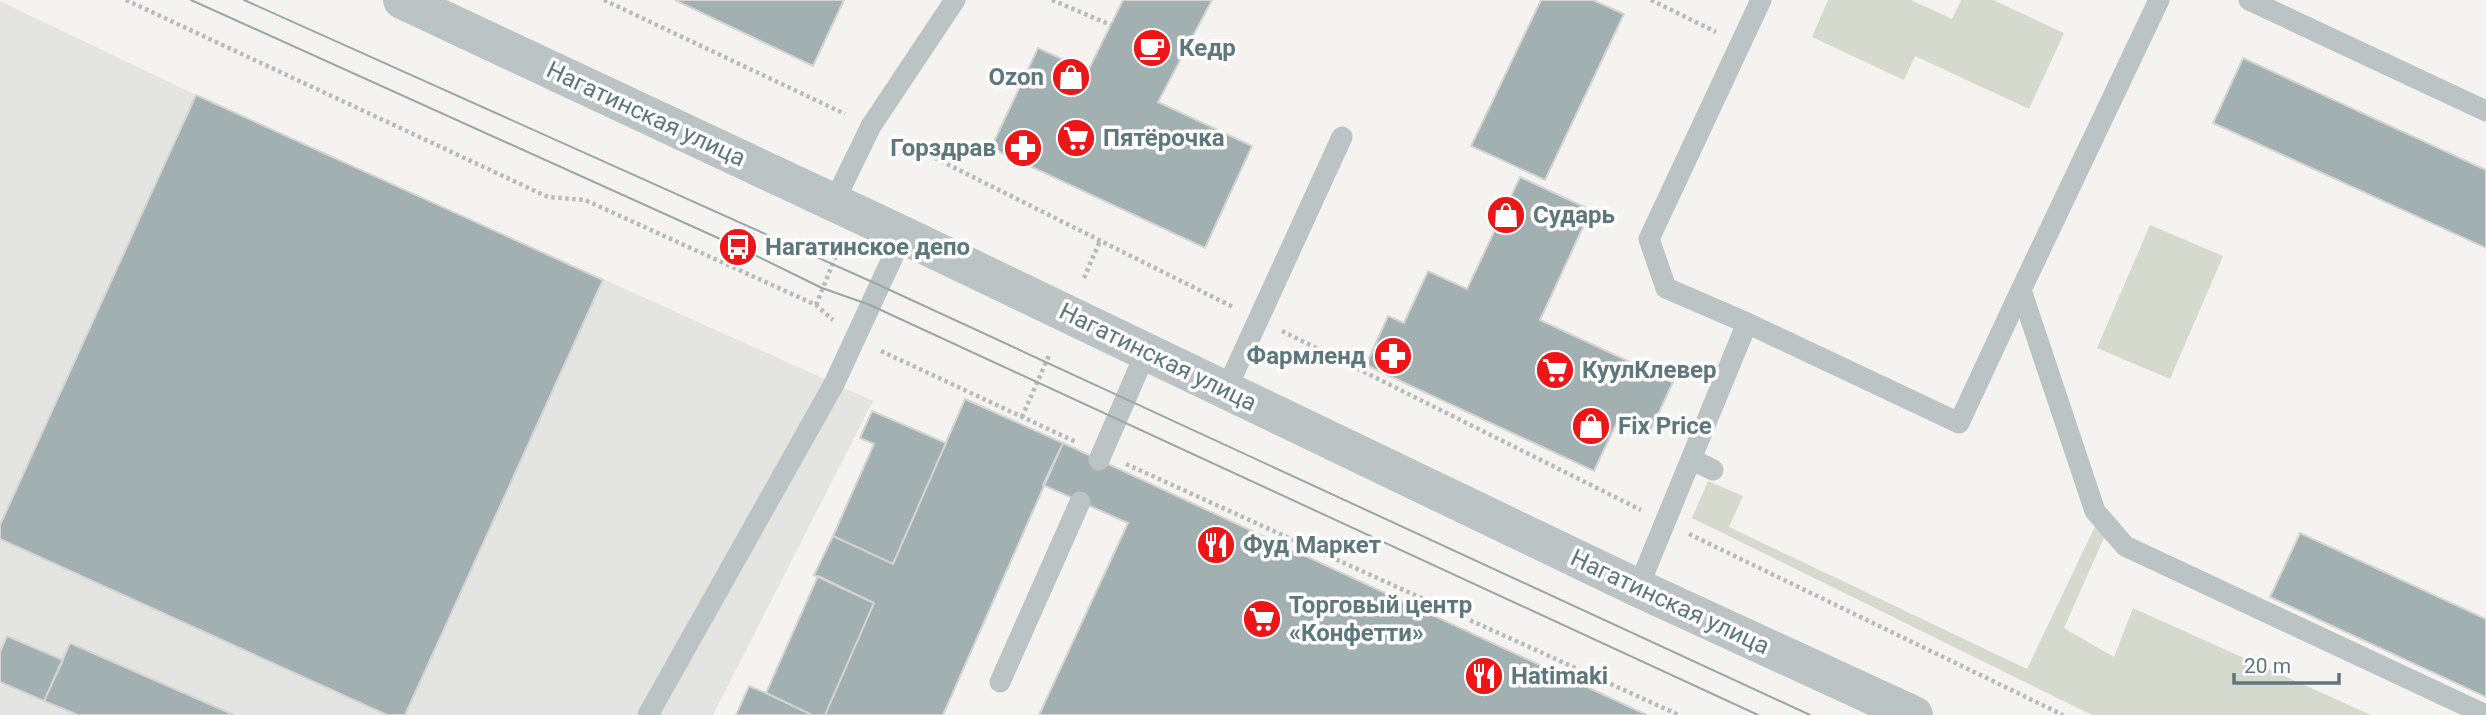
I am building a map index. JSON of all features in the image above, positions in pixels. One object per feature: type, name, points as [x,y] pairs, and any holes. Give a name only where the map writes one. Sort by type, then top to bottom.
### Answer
[{"type":"street","name":"Нагатинская улица","points":[[412,2],[1638,588],[1914,715]]},
{"type":"lane","points":[[834,202],[871,126],[956,0]]},
{"type":"lane","points":[[1760,0],[1648,239],[1666,288],[1747,323],[1959,423],[2159,0]]},
{"type":"lane","points":[[2249,0],[2486,111]]},
{"type":"lane","points":[[1226,390],[1342,137]]},
{"type":"lane","points":[[649,715],[834,384],[903,235]]},
{"type":"lane","points":[[2021,290],[2095,511],[2125,546],[2486,715]]},
{"type":"lane","points":[[1638,588],[1747,323]]},
{"type":"lane","points":[[1100,456],[1146,352]]},
{"type":"lane","points":[[1691,459],[1713,470]]},
{"type":"lane","points":[[1000,682],[1080,502]]},
{"type":"path","points":[[126,0],[548,197],[585,200],[816,305],[854,339],[1100,456],[1679,715]]},
{"type":"path","points":[[604,0],[871,126],[1665,522],[2063,715]]},
{"type":"path","points":[[1052,0],[1111,24]]},
{"type":"path","points":[[1651,0],[1740,44]]},
{"type":"path","points":[[1084,278],[1100,241]]},
{"type":"path","points":[[816,305],[838,253]]},
{"type":"path","points":[[1022,417],[1050,353]]},
{"type":"shaded area","points":[[1828,0],[1911,0],[1952,19],[1961,0],[1993,0],[2064,33],[2029,109],[1915,56],[1904,80],[1812,37]]},
{"type":"shaded area","points":[[0,1],[196,95],[873,401],[713,715],[0,715]]},
{"type":"shaded area","points":[[2150,225],[2223,256],[2170,379],[2097,348]]},
{"type":"shaded area","points":[[1708,481],[1743,496],[1729,527],[2027,669],[2098,520],[2107,531],[2064,628],[2114,657],[2133,608],[2371,715],[2092,715],[1692,518]]},
{"type":"building","points":[[675,0],[844,0],[813,66]]},
{"type":"building","points":[[1123,0],[1212,0],[1158,102],[1252,146],[1205,248],[991,148],[1038,48],[1088,71]]},
{"type":"building","points":[[1541,0],[1593,0],[1624,14],[1545,180],[1471,146]]},
{"type":"building","points":[[2243,58],[2486,170],[2486,248],[2213,123]]},
{"type":"building","points":[[196,95],[603,280],[405,715],[387,715],[0,539],[0,525]]},
{"type":"building","points":[[1520,177],[1591,210],[1540,320],[1673,382],[1649,434],[1618,420],[1594,471],[1366,365],[1388,316],[1404,323],[1428,271],[1467,289]]},
{"type":"building","points":[[965,399],[1063,443],[943,715],[825,715],[874,603],[814,575],[833,536],[893,564]]},
{"type":"building","points":[[872,411],[946,443],[893,564],[833,536],[874,444],[860,438]]},
{"type":"building","name":"Торговый центр «Конфетти»","points":[[1063,443],[1647,715],[1039,715],[1128,523],[1043,485]]},
{"type":"building","points":[[2300,533],[2486,619],[2486,697],[2270,597]]},
{"type":"building","points":[[818,576],[874,603],[825,715],[812,715],[766,693]]},
{"type":"building","points":[[7,636],[63,660],[44,701],[0,682],[0,652]]},
{"type":"building","points":[[70,643],[234,715],[78,715],[44,701]]},
{"type":"building","points":[[749,686],[766,693],[812,715],[736,715]]},
{"type":"tram line","points":[[191,0],[738,247],[822,288],[870,305],[1758,715]]},
{"type":"tram line","points":[[244,0],[879,285],[1810,715]]},
{"type":"place","name":"Кедр","points":[[1152,48]]},
{"type":"place","name":"Ozon","points":[[1071,77]]},
{"type":"place","name":"Пятёрочка","points":[[1076,138]]},
{"type":"place","name":"Горздрав","points":[[1023,148]]},
{"type":"place","name":"Сударь","points":[[1506,215]]},
{"type":"place","name":"Нагатинское депо","points":[[738,247]]},
{"type":"place","name":"Фармленд","points":[[1393,356]]},
{"type":"place","name":"КуулКлевер","points":[[1555,370]]},
{"type":"place","name":"Fix Price","points":[[1591,426]]},
{"type":"place","name":"Фуд Маркет","points":[[1216,545]]},
{"type":"place","name":"Торговый центр «Конфетти»","points":[[1262,619]]},
{"type":"place","name":"Hatimaki","points":[[1484,676]]}]
